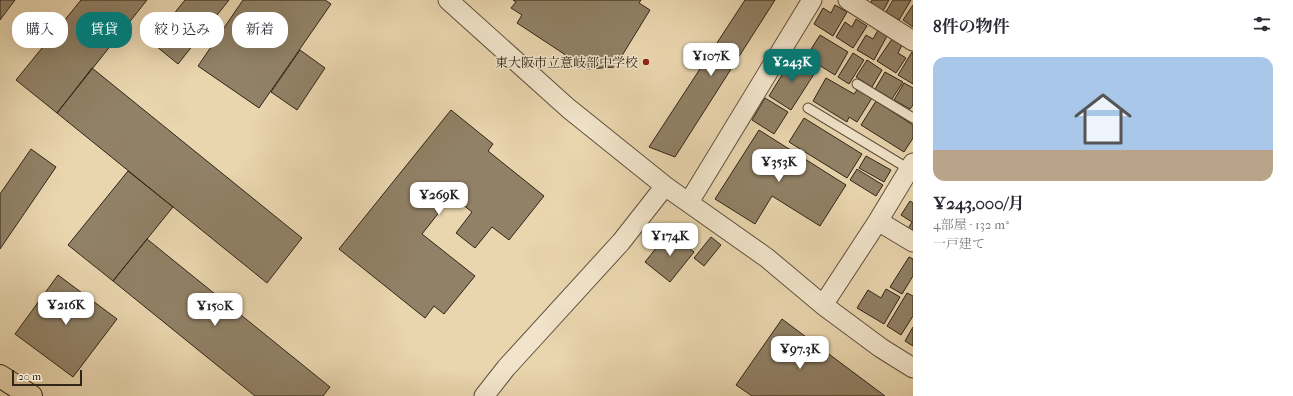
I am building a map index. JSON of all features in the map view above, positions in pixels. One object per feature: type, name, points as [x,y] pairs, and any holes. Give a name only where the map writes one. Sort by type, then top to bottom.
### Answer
[{"type":"main road","points":[[0,376],[31,396]]},
{"type":"street","points":[[448,0],[568,108],[665,186],[767,258],[823,305],[881,348],[913,368]]},
{"type":"street","points":[[689,202],[812,0]]},
{"type":"street","points":[[848,0],[913,41]]},
{"type":"street","points":[[823,305],[878,221],[911,166]]},
{"type":"street","points":[[484,396],[506,368],[621,242],[665,186]]},
{"type":"street","points":[[878,221],[913,242]]},
{"type":"lane","points":[[857,84],[913,118]]},
{"type":"lane","points":[[808,108],[911,166]]},
{"type":"building","points":[[0,0],[15,0],[0,20]]},
{"type":"building","points":[[81,0],[147,0],[132,19],[132,12],[76,12],[76,48],[109,48],[57,113],[16,80],[42,48],[68,48],[68,16]]},
{"type":"building","points":[[185,0],[229,0],[219,12],[175,12]]},
{"type":"building","points":[[243,0],[325,0],[331,4],[259,108],[198,66],[210,48],[224,48],[224,28],[232,16],[232,48],[288,48],[288,12],[235,12]]},
{"type":"building","points":[[513,0],[641,0],[639,3],[650,10],[615,67],[587,69],[517,23],[522,15],[511,8],[516,2]]},
{"type":"building","points":[[745,0],[775,0],[675,157],[649,147]]},
{"type":"building","points":[[872,0],[889,0],[883,11],[871,3]]},
{"type":"building","points":[[893,0],[911,0],[899,20],[886,12]]},
{"type":"building","points":[[835,5],[847,12],[833,36],[814,24],[823,8],[831,13]]},
{"type":"building","points":[[913,5],[913,27],[903,20]]},
{"type":"building","points":[[856,19],[867,26],[853,48],[836,37],[845,22],[852,27]]},
{"type":"building","points":[[878,30],[887,36],[874,60],[857,50],[866,35],[873,39]]},
{"type":"building","points":[[820,35],[848,52],[835,75],[806,57]]},
{"type":"building","points":[[892,39],[902,45],[898,53],[906,58],[896,73],[877,61]]},
{"type":"building","points":[[158,48],[191,48],[178,64]]},
{"type":"building","points":[[300,50],[325,68],[297,110],[271,92]]},
{"type":"building","points":[[912,52],[913,53],[913,84],[898,75]]},
{"type":"building","points":[[853,53],[864,60],[849,84],[838,77]]},
{"type":"building","points":[[793,57],[816,71],[791,110],[769,96]]},
{"type":"building","points":[[867,60],[882,70],[872,87],[856,77]]},
{"type":"building","points":[[92,68],[302,238],[267,283],[57,113]]},
{"type":"building","points":[[885,72],[903,82],[892,99],[875,89]]},
{"type":"building","points":[[826,78],[854,94],[857,90],[872,98],[857,122],[849,117],[847,122],[813,101]]},
{"type":"building","points":[[904,83],[913,88],[913,105],[910,109],[894,100]]},
{"type":"building","points":[[765,98],[788,112],[774,134],[752,120]]},
{"type":"building","points":[[876,101],[913,125],[913,138],[904,152],[861,125]]},
{"type":"building","points":[[451,110],[493,144],[488,151],[544,196],[509,240],[492,227],[475,248],[456,233],[472,212],[452,196],[422,234],[475,276],[444,314],[434,306],[425,318],[339,249]]},
{"type":"building","points":[[804,118],[862,154],[847,178],[789,142]]},
{"type":"building","points":[[759,130],[846,185],[820,226],[772,196],[755,224],[715,199]]},
{"type":"building","points":[[31,149],[56,167],[0,249],[0,194]]},
{"type":"building","points":[[866,156],[891,170],[884,182],[859,168]]},
{"type":"building","points":[[857,169],[883,185],[876,196],[850,180]]},
{"type":"building","points":[[128,171],[173,207],[113,281],[68,245]]},
{"type":"building","points":[[910,201],[913,203],[913,234],[907,230],[912,222],[901,215]]},
{"type":"building","points":[[669,232],[694,252],[670,282],[645,262]]},
{"type":"building","points":[[711,237],[721,245],[704,266],[694,258]]},
{"type":"building","points":[[147,239],[330,387],[323,396],[255,396],[113,281]]},
{"type":"building","points":[[909,257],[913,259],[913,276],[902,294],[890,287]]},
{"type":"building","points":[[58,275],[117,319],[73,377],[15,334]]},
{"type":"building","points":[[886,289],[900,297],[884,324],[857,308],[868,290],[881,298]]},
{"type":"building","points":[[907,293],[913,296],[913,316],[901,335],[887,326]]},
{"type":"building","points":[[782,319],[885,396],[752,396],[736,385]]},
{"type":"building","points":[[913,327],[913,346],[905,341]]},
{"type":"place","name":"東大阪市立意岐部中学校","points":[[646,62]]}]
